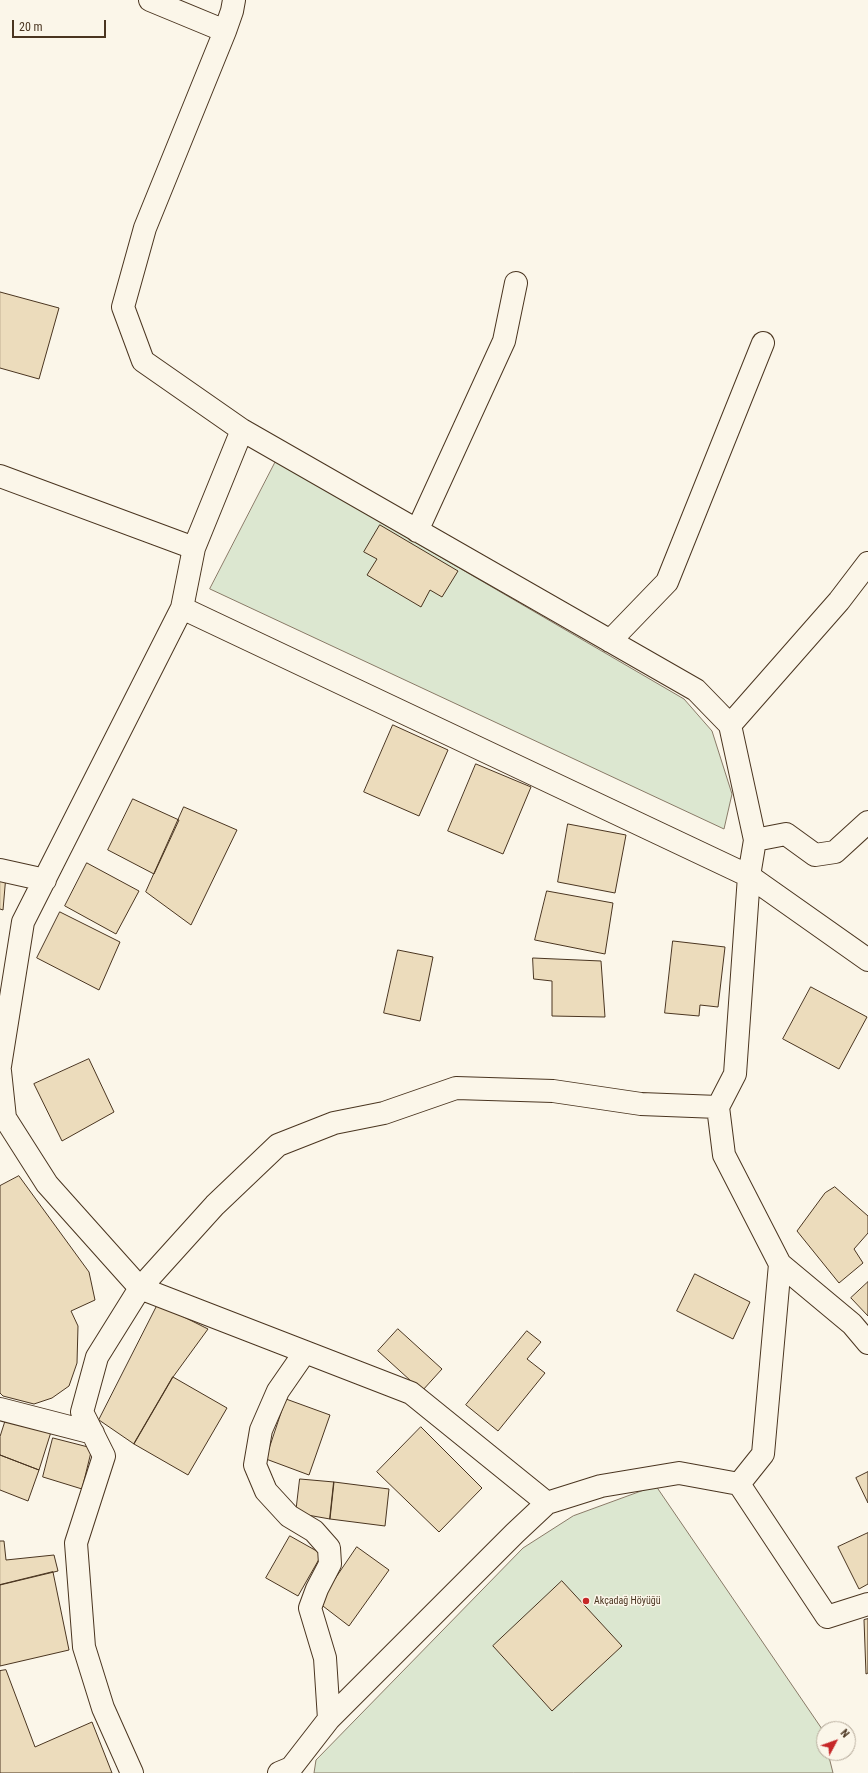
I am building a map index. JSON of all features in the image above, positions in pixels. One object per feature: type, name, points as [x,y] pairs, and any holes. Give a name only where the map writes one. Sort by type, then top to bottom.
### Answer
[{"type":"street","points":[[150,0],[224,31]]},
{"type":"street","points":[[234,0],[232,11],[145,228],[123,307],[143,361],[242,430],[696,690],[730,725],[754,840],[749,876],[735,1074],[718,1107],[724,1155],[780,1264],[852,1324],[868,1342]]},
{"type":"street","points":[[417,531],[504,341],[516,283]]},
{"type":"street","points":[[610,641],[667,582],[763,343]]},
{"type":"street","points":[[0,1066],[23,922],[182,608],[194,548],[242,430]]},
{"type":"street","points":[[0,476],[194,548]]},
{"type":"street","points":[[730,725],[839,602],[868,563]]},
{"type":"street","points":[[182,608],[749,876],[868,960]]},
{"type":"street","points":[[754,840],[786,834],[815,855],[835,852],[868,822]]},
{"type":"street","points":[[0,870],[45,880]]},
{"type":"street","points":[[0,1071],[2,1127],[47,1184],[140,1288],[411,1392],[547,1503]]},
{"type":"street","points":[[132,1773],[103,1708],[84,1647],[76,1543],[104,1456],[82,1412],[97,1356],[140,1288],[215,1205],[278,1145],[334,1123],[384,1113],[456,1088],[553,1091],[641,1104],[718,1107]]},
{"type":"street","points":[[739,1484],[763,1454],[780,1264]]},
{"type":"street","points":[[305,1352],[278,1391],[272,1404],[261,1430],[255,1465],[266,1491],[289,1516],[314,1531],[329,1548],[330,1564],[310,1608],[325,1658],[330,1719]]},
{"type":"street","points":[[0,1409],[93,1433]]},
{"type":"street","points":[[279,1773],[291,1768],[330,1719],[514,1533],[547,1503],[601,1486],[679,1473],[739,1484],[827,1617],[868,1604]]},
{"type":"green space","points":[[276,461],[684,699],[712,731],[732,794],[724,829],[210,589]]},
{"type":"green space","points":[[656,1486],[817,1721],[816,1761],[830,1761],[833,1773],[314,1773],[316,1760],[523,1548],[573,1516]]},
{"type":"building","points":[[0,292],[59,308],[39,379],[0,368]]},
{"type":"building","points":[[380,525],[458,571],[442,597],[430,590],[421,607],[367,575],[377,559],[364,552]]},
{"type":"building","points":[[393,725],[448,750],[419,816],[364,792]]},
{"type":"building","points":[[476,764],[531,787],[503,854],[448,831]]},
{"type":"building","points":[[133,799],[179,820],[154,874],[108,850]]},
{"type":"building","points":[[184,807],[237,830],[191,925],[146,892]]},
{"type":"building","points":[[568,824],[626,835],[615,893],[558,882]]},
{"type":"building","points":[[87,863],[139,891],[116,934],[65,906]]},
{"type":"building","points":[[0,875],[6,875],[3,910],[0,909]]},
{"type":"building","points":[[547,891],[613,903],[605,954],[535,940]]},
{"type":"building","points":[[60,912],[120,942],[99,990],[37,958]]},
{"type":"building","points":[[673,941],[725,947],[718,1007],[700,1005],[699,1016],[665,1013]]},
{"type":"building","points":[[398,950],[433,957],[420,1021],[384,1013]]},
{"type":"building","points":[[533,958],[601,961],[605,1017],[552,1016],[552,981],[534,979]]},
{"type":"building","points":[[811,987],[867,1017],[839,1069],[783,1039]]},
{"type":"building","points":[[89,1059],[114,1112],[62,1141],[34,1084]]},
{"type":"building","points":[[19,1176],[89,1272],[95,1300],[71,1311],[78,1326],[77,1363],[69,1386],[52,1398],[34,1404],[3,1396],[0,1393],[0,1186]]},
{"type":"building","points":[[835,1187],[868,1216],[868,1233],[854,1249],[863,1263],[839,1283],[797,1231],[825,1193]]},
{"type":"building","points":[[695,1274],[750,1302],[733,1339],[677,1311]]},
{"type":"building","points":[[868,1282],[868,1316],[851,1298]]},
{"type":"building","points":[[158,1304],[208,1329],[173,1377],[134,1444],[99,1420]]},
{"type":"building","points":[[398,1329],[442,1369],[422,1391],[378,1351]]},
{"type":"building","points":[[527,1331],[541,1342],[527,1359],[545,1373],[498,1431],[466,1405]]},
{"type":"building","points":[[173,1377],[227,1408],[188,1475],[134,1444]]},
{"type":"building","points":[[286,1399],[330,1415],[309,1475],[266,1459]]},
{"type":"building","points":[[7,1416],[51,1432],[39,1470],[0,1455],[0,1437]]},
{"type":"building","points":[[421,1427],[482,1488],[439,1532],[377,1472]]},
{"type":"building","points":[[53,1438],[92,1448],[82,1489],[43,1477]]},
{"type":"building","points":[[0,1455],[39,1470],[28,1501],[0,1490]]},
{"type":"building","points":[[868,1472],[868,1503],[856,1478]]},
{"type":"building","points":[[300,1479],[334,1482],[330,1519],[296,1513]]},
{"type":"building","points":[[334,1482],[389,1489],[385,1526],[330,1519]]},
{"type":"building","points":[[868,1533],[868,1584],[859,1589],[838,1547]]},
{"type":"building","points":[[290,1536],[322,1554],[298,1596],[266,1578]]},
{"type":"building","points":[[0,1541],[4,1541],[6,1560],[54,1555],[58,1571],[0,1585]]},
{"type":"building","points":[[357,1547],[389,1570],[349,1626],[319,1603]]},
{"type":"building","points":[[53,1572],[69,1650],[0,1666],[0,1585]]},
{"type":"building","points":[[562,1581],[622,1646],[552,1711],[493,1646]]},
{"type":"building","points":[[868,1619],[868,1673],[866,1674],[864,1620]]},
{"type":"building","points":[[6,1670],[35,1747],[92,1722],[112,1773],[0,1773],[0,1671]]},
{"type":"place","name":"Akçadağ Höyüğü","points":[[586,1601]]}]
